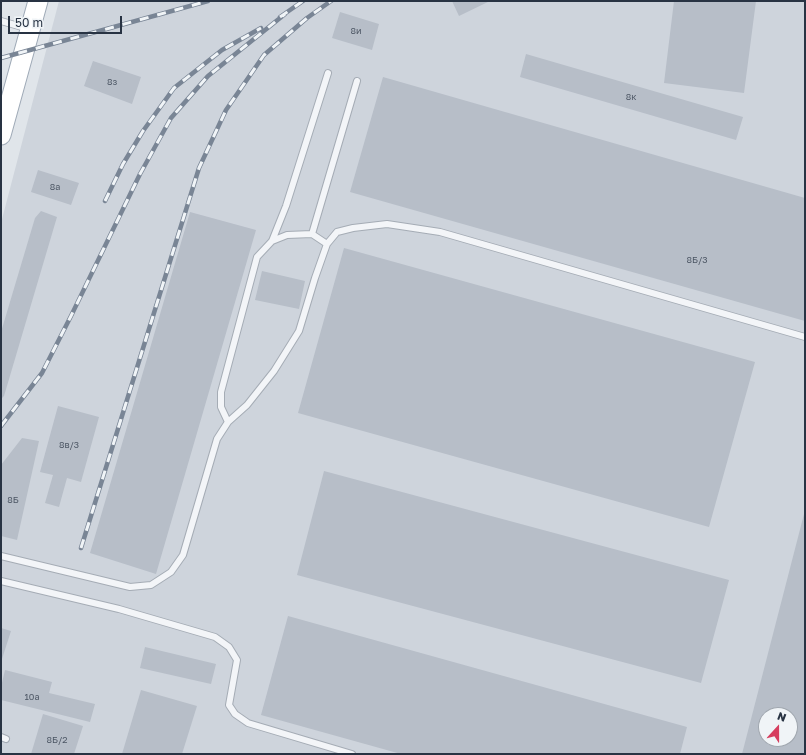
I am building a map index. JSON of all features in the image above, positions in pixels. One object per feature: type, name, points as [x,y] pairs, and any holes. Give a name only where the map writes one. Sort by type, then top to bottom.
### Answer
[{"type":"main road","points":[[1,136],[38,1]]},
{"type":"lane","points":[[1,21],[30,30]]},
{"type":"lane","points":[[228,422],[221,407],[221,392],[257,258],[272,241],[286,206],[328,73]]},
{"type":"lane","points":[[312,234],[357,81]]},
{"type":"lane","points":[[1,556],[130,587],[150,586],[171,572],[183,555],[217,439],[228,422],[247,405],[274,371],[299,331],[327,244],[337,232],[353,228],[387,224],[440,232],[805,337]]},
{"type":"lane","points":[[272,241],[287,235],[312,234],[327,244]]},
{"type":"lane","points":[[1,581],[119,609],[215,637],[229,647],[237,660],[229,705],[235,714],[248,723],[352,754]]},
{"type":"shaded area","points":[[59,1],[805,1],[805,754],[1,754],[1,223]]},
{"type":"building","points":[[452,1],[490,1],[459,16]]},
{"type":"building","points":[[674,1],[756,1],[744,93],[664,83]]},
{"type":"building","points":[[340,12],[379,24],[372,50],[332,38]]},
{"type":"building","points":[[526,54],[743,117],[736,140],[520,77]]},
{"type":"building","points":[[93,61],[141,77],[132,104],[84,86]]},
{"type":"building","points":[[383,77],[805,198],[805,321],[350,192]]},
{"type":"building","points":[[38,170],[79,183],[71,205],[31,192]]},
{"type":"building","points":[[41,211],[57,217],[4,396],[1,399],[1,332],[35,218]]},
{"type":"building","points":[[190,212],[256,230],[156,574],[90,553]]},
{"type":"building","points":[[344,248],[755,362],[709,527],[298,413]]},
{"type":"building","points":[[262,271],[305,281],[299,309],[255,300]]},
{"type":"building","points":[[58,406],[99,417],[81,482],[67,478],[59,507],[45,503],[53,475],[40,472]]},
{"type":"building","points":[[22,438],[39,441],[17,540],[1,536],[1,465]]},
{"type":"building","points":[[324,471],[729,580],[701,683],[297,575]]},
{"type":"building","points":[[804,514],[805,754],[742,754]]},
{"type":"building","points":[[288,616],[687,727],[680,754],[401,754],[261,715]]},
{"type":"building","points":[[1,628],[11,631],[1,662]]},
{"type":"building","points":[[145,647],[216,664],[211,684],[140,668]]},
{"type":"building","points":[[5,670],[52,682],[49,693],[95,704],[90,722],[1,700],[1,687]]},
{"type":"building","points":[[141,690],[197,706],[182,754],[122,754]]},
{"type":"building","points":[[43,714],[83,726],[74,754],[31,754]]},
{"type":"railway","points":[[1,58],[208,1]]},
{"type":"railway","points":[[280,17],[303,1]]},
{"type":"railway","points":[[81,548],[199,168],[226,110],[264,55],[307,18],[331,1]]},
{"type":"railway","points":[[1,426],[42,373],[140,174],[171,118],[208,76],[285,14]]},
{"type":"railway","points":[[105,201],[123,164],[143,131],[174,88],[222,50],[261,28]]}]
